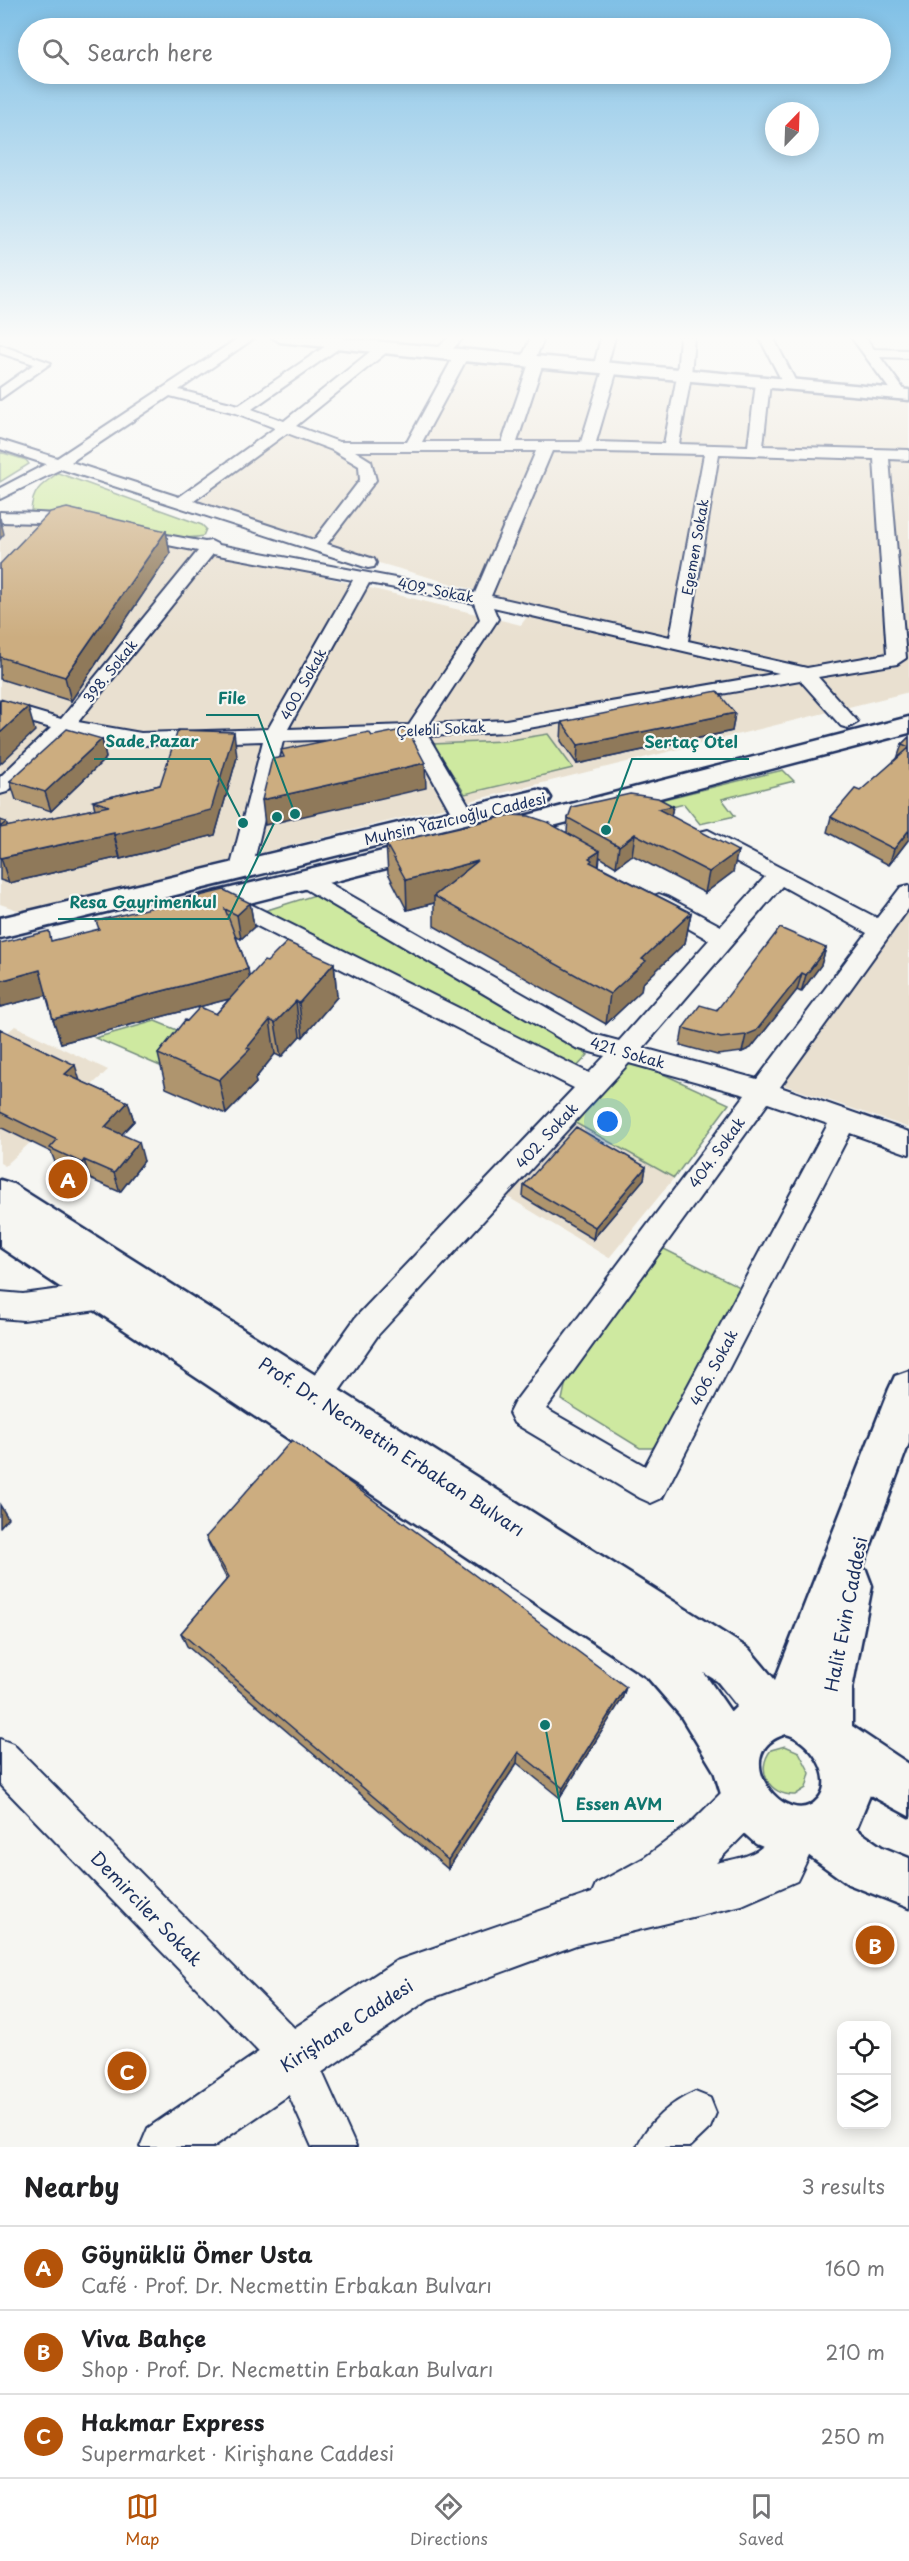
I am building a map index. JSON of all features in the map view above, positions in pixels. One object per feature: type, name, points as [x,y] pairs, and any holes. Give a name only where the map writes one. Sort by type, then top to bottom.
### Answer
[{"type":"main road","name":"Muhsin Yazıcıoğlu Caddesi","points":[[2,924],[464,816],[909,707]]},
{"type":"main road","name":"Muhsin Yazıcıoğlu Caddesi","points":[[101,930],[521,825],[645,803],[909,725]]},
{"type":"main road","name":"Prof. Dr. Necmettin Erbakan Bulvarı","points":[[0,1194],[733,1665],[779,1712]]},
{"type":"main road","name":"Prof. Dr. Necmettin Erbakan Bulvarı","points":[[0,1228],[664,1662],[696,1699],[741,1781]]},
{"type":"main road","name":"Halit Evin Caddesi","points":[[779,1712],[869,1496],[909,1389]]},
{"type":"main road","name":"Halit Evin Caddesi","points":[[833,1739],[829,1689],[869,1496]]},
{"type":"main road","points":[[909,1792],[801,1714],[779,1712],[757,1719],[745,1729],[738,1744],[741,1781],[768,1822],[806,1832],[866,1866],[909,1883]]},
{"type":"main road","points":[[806,1832],[832,1822],[843,1806],[848,1787],[846,1767],[833,1739]]},
{"type":"street","points":[[0,494],[58,464],[98,437]]},
{"type":"street","points":[[181,503],[272,437]]},
{"type":"street","points":[[312,437],[337,447],[366,464],[368,480],[317,547]]},
{"type":"street","points":[[413,445],[417,437]]},
{"type":"street","points":[[508,446],[511,437]]},
{"type":"street","points":[[587,446],[589,437]]},
{"type":"street","points":[[671,448],[673,437]]},
{"type":"street","points":[[755,451],[757,437]]},
{"type":"street","points":[[0,444],[481,599]]},
{"type":"street","points":[[464,816],[415,731],[489,619],[481,599],[546,446]]},
{"type":"street","points":[[337,447],[587,446],[909,455]]},
{"type":"street","name":"Egemen Sokak","points":[[678,645],[712,450]]},
{"type":"street","points":[[881,454],[897,658],[881,660]]},
{"type":"street","points":[[0,517],[40,518],[97,528]]},
{"type":"street","name":"409. Sokak","points":[[120,531],[211,546],[481,599],[804,673]]},
{"type":"street","name":"398. Sokak","points":[[0,788],[65,726],[211,546]]},
{"type":"street","name":"400. Sokak","points":[[241,869],[274,736],[364,576]]},
{"type":"street","points":[[881,660],[909,676]]},
{"type":"street","name":"Çelebli Sokak","points":[[0,707],[65,726],[141,739],[415,731],[506,726],[881,660]]},
{"type":"street","points":[[804,673],[848,722]]},
{"type":"street","points":[[521,825],[552,842]]},
{"type":"street","points":[[686,825],[882,932]]},
{"type":"street","name":"402. Sokak","points":[[317,1397],[367,1326],[625,1051],[779,875]]},
{"type":"street","name":"421. Sokak","points":[[305,879],[585,1041],[761,1090],[909,1143]]},
{"type":"street","name":"404. Sokak","points":[[525,1413],[761,1090],[882,932],[909,892]]},
{"type":"street","points":[[643,893],[725,939]]},
{"type":"street","points":[[224,900],[592,1086]]},
{"type":"street","name":"406. Sokak","points":[[525,1413],[651,1487],[844,1119]]},
{"type":"street","points":[[0,1305],[23,1307],[105,1296]]},
{"type":"street","name":"Demirciler Sokak","points":[[0,1757],[294,2058]]},
{"type":"street","name":"Kirişhane Caddesi","points":[[576,1921],[661,1875],[708,1840],[741,1781]]},
{"type":"street","name":"Kirişhane Caddesi","points":[[167,2147],[294,2058],[414,1979],[576,1921],[742,1881],[780,1864],[806,1832]]},
{"type":"street","points":[[294,2058],[334,2147]]},
{"type":"street","points":[[659,2147],[695,2113]]},
{"type":"shaded area","points":[[277,437],[315,437],[409,446],[413,437],[909,437],[909,692],[23,912],[0,904],[0,522],[72,522],[206,548],[521,625],[534,607],[189,509]]},
{"type":"shaded area","points":[[909,902],[909,1128],[775,1082]]},
{"type":"shaded area","points":[[15,1026],[108,1070],[5,1166],[0,1163],[0,1039]]},
{"type":"shaded area","points":[[570,1120],[674,1178],[609,1258],[503,1194]]},
{"type":"green space","points":[[0,452],[26,460],[29,464],[0,482]]},
{"type":"green space","points":[[58,473],[202,525],[206,529],[203,536],[187,538],[166,536],[31,511],[33,498],[39,488]]},
{"type":"green space","points":[[548,734],[573,768],[465,794],[433,744],[504,741]]},
{"type":"green space","points":[[783,770],[794,781],[722,799],[735,816],[700,824],[684,804],[664,809],[660,800]]},
{"type":"green space","points":[[318,894],[588,1055],[574,1070],[261,912]]},
{"type":"green space","points":[[155,1021],[206,1042],[174,1072],[95,1038]]},
{"type":"green space","points":[[630,1059],[729,1104],[674,1178],[570,1120]]},
{"type":"green space","points":[[658,1246],[744,1289],[664,1439],[652,1448],[640,1448],[562,1400],[566,1381]]},
{"type":"green space","points":[[785,1746],[799,1752],[810,1773],[806,1788],[795,1795],[778,1791],[767,1780],[765,1773],[766,1758],[771,1750]]},
{"type":"building","points":[[67,508],[166,531],[65,677],[0,657],[0,564],[50,512]]},
{"type":"building","points":[[717,691],[735,713],[578,745],[562,722]]},
{"type":"building","points":[[0,699],[28,707],[0,733]]},
{"type":"building","points":[[67,729],[102,739],[45,792],[10,781]]},
{"type":"building","points":[[407,729],[425,763],[262,800],[272,759],[284,757],[281,750],[369,732],[372,736]]},
{"type":"building","points":[[178,730],[234,732],[211,810],[114,835],[114,833],[0,858],[0,828],[109,806],[93,801],[160,785]]},
{"type":"building","points":[[909,737],[909,747],[902,744]]},
{"type":"building","points":[[909,748],[909,830],[894,849],[831,817],[855,789],[860,791]]},
{"type":"building","points":[[630,794],[658,798],[673,806],[658,809],[738,851],[709,872],[635,834],[619,846],[568,818],[572,807]]},
{"type":"building","points":[[511,815],[529,816],[547,822],[600,851],[589,858],[592,860],[590,862],[691,913],[642,959],[646,961],[610,994],[434,896],[478,861],[406,880],[386,844]]},
{"type":"building","points":[[224,890],[250,903],[237,915],[225,909],[248,969],[53,1019],[40,970],[0,981],[0,943],[49,931],[51,941],[99,929],[96,921]]},
{"type":"building","points":[[780,928],[826,948],[806,975],[802,973],[756,1031],[746,1035],[721,1038],[683,1028],[700,1005],[717,1010]]},
{"type":"building","points":[[287,942],[334,963],[299,1003],[296,1001],[275,1023],[270,1020],[247,1048],[250,1049],[219,1080],[158,1054],[185,1020],[187,1021],[200,1007],[216,1014],[264,961],[267,962]]},
{"type":"building","points":[[0,1029],[75,1065],[65,1074],[128,1102],[105,1127],[139,1142],[114,1173],[84,1160],[82,1163],[50,1148],[57,1140],[0,1112]]},
{"type":"building","points":[[576,1127],[646,1167],[595,1227],[524,1185]]},
{"type":"building","points":[[292,1440],[626,1687],[563,1788],[518,1752],[448,1860],[181,1633],[229,1577],[206,1537]]},
{"type":"place","name":"File","points":[[295,814]]},
{"type":"place","name":"Resa Gayrimenkul","points":[[277,817]]},
{"type":"place","name":"Sade Pazar","points":[[243,823]]},
{"type":"place","name":"Sertaç Otel","points":[[606,830]]},
{"type":"place","name":"Göynüklü Ömer Usta","points":[[68,1179]]},
{"type":"place","name":"Essen AVM","points":[[545,1725]]},
{"type":"place","name":"Viva Bahçe","points":[[875,1945]]},
{"type":"place","name":"Hakmar Express","points":[[127,2071]]}]
